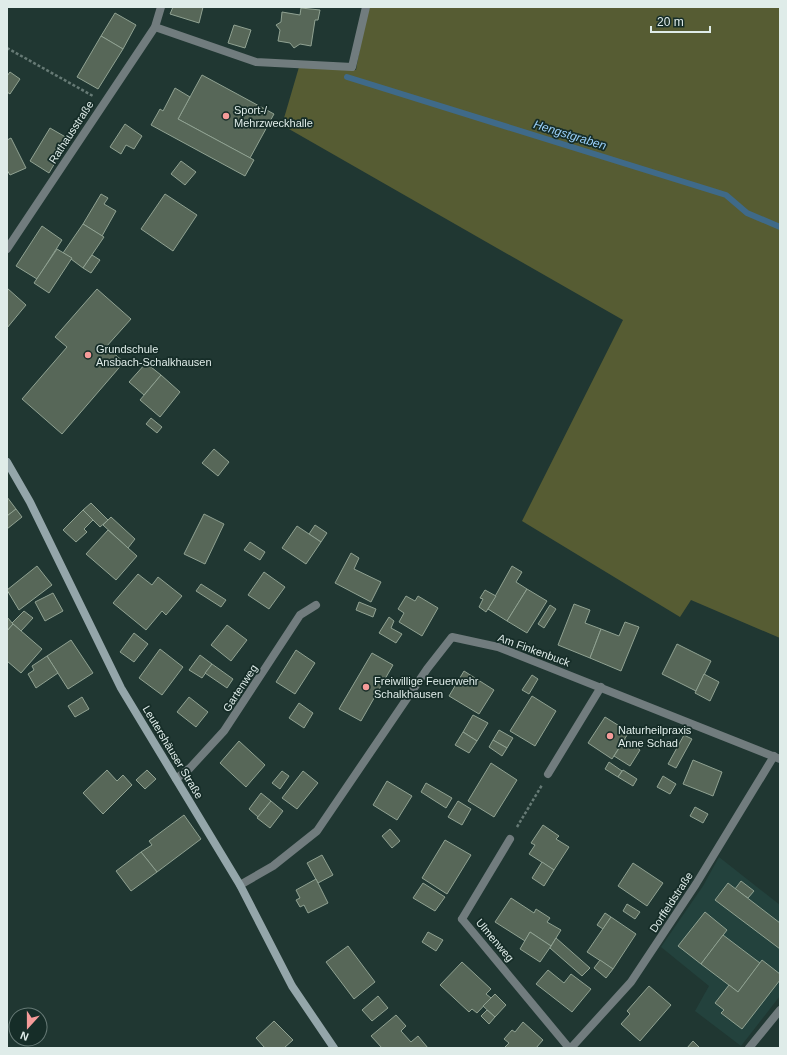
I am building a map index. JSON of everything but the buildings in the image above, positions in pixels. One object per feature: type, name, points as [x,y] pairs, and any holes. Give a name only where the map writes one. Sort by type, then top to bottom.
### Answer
[{"type":"main road","name":"Leutershäuser Straße","points":[[7,462],[30,502],[121,688],[240,885],[292,986],[334,1048]]},
{"type":"street","name":"Rathausstraße","points":[[7,249],[155,27],[161,7]]},
{"type":"street","points":[[155,27],[256,62],[352,67],[366,7]]},
{"type":"street","name":"Gartenweg","points":[[176,779],[190,768],[224,731],[300,615],[316,605]]},
{"type":"street","name":"Am Finkenbuck","points":[[240,885],[273,866],[317,831],[427,669],[452,637],[498,647],[777,758]]},
{"type":"street","points":[[548,774],[601,687]]},
{"type":"street","name":"Dorffeldstraße","points":[[570,1048],[630,982],[696,884],[777,758]]},
{"type":"street","name":"Ulmenweg","points":[[510,839],[462,919],[570,1048]]},
{"type":"street","points":[[749,1048],[780,1010]]},
{"type":"path","points":[[7,48],[104,102]]},
{"type":"path","points":[[510,839],[548,774]]},
{"type":"shaded area","points":[[719,857],[780,905],[780,996],[741,1046],[695,1011],[709,986],[661,947],[703,886]]},
{"type":"green space","points":[[367,7],[780,7],[780,638],[691,600],[680,617],[522,521],[623,320],[282,125],[299,67],[356,70]]},
{"type":"waterway","name":"Hengstgraben","points":[[347,77],[726,195],[747,213],[780,227]]},
{"type":"place","name":"Sport-/ Mehrzweckhalle","points":[[226,116]]},
{"type":"place","name":"Grundschule Ansbach-Schalkhausen","points":[[88,355]]},
{"type":"place","name":"Freiwillige Feuerwehr Schalkhausen","points":[[366,687]]},
{"type":"place","name":"Naturheilpraxis Anne Schad","points":[[610,736]]}]
